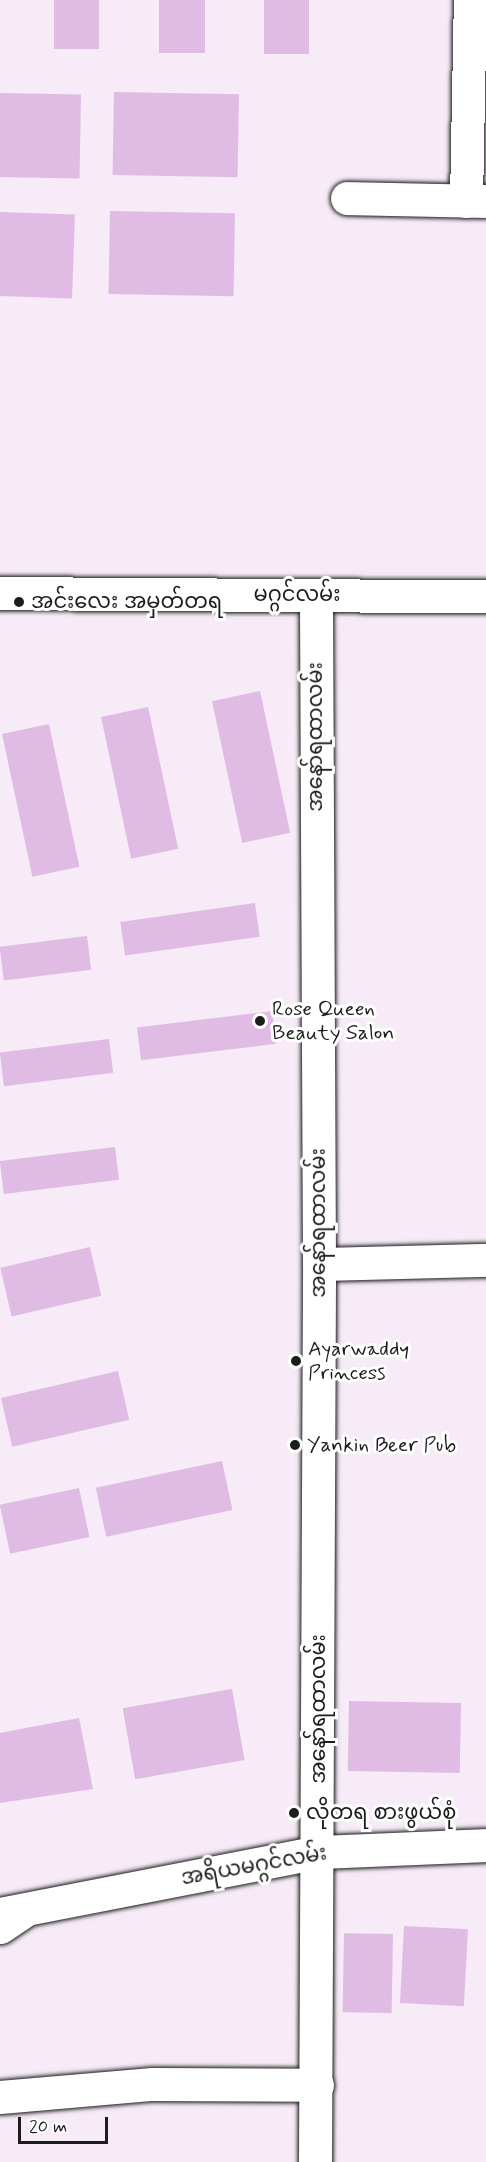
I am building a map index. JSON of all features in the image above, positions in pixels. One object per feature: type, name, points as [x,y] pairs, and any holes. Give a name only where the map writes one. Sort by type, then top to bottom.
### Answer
[{"type":"street","points":[[347,198],[476,201],[470,0]]},
{"type":"street","name":"မဂ္ဂင်လမ်း","points":[[0,593],[486,596]]},
{"type":"street","name":"အနော်ရထာလမ်း","points":[[315,2162],[319,1264],[316,595]]},
{"type":"street","points":[[319,1264],[486,1260]]},
{"type":"street","name":"အရိယမဂ္ဂင်လမ်း","points":[[6,1913],[318,1852],[486,1845]]},
{"type":"street","points":[[0,2097],[152,2084],[317,2085]]},
{"type":"building","points":[[54,0],[99,0],[99,49],[54,49]]},
{"type":"building","points":[[159,0],[205,0],[205,53],[159,53]]},
{"type":"building","points":[[264,0],[309,0],[309,54],[264,54]]},
{"type":"building","points":[[114,92],[239,94],[238,177],[113,175]]},
{"type":"building","points":[[0,93],[81,94],[80,178],[0,177]]},
{"type":"building","points":[[110,211],[235,213],[234,296],[109,294]]},
{"type":"building","points":[[0,212],[75,215],[72,299],[0,296]]},
{"type":"building","points":[[260,691],[290,833],[242,843],[212,701]]},
{"type":"building","points":[[148,707],[178,849],[131,859],[101,717]]},
{"type":"building","points":[[49,724],[79,867],[32,877],[2,734]]},
{"type":"building","points":[[255,903],[260,937],[125,956],[120,922]]},
{"type":"building","points":[[87,936],[91,970],[4,980],[0,947]]},
{"type":"building","points":[[272,1011],[276,1044],[141,1060],[137,1028]]},
{"type":"building","points":[[109,1039],[113,1073],[4,1086],[0,1052]]},
{"type":"building","points":[[115,1147],[119,1180],[4,1194],[0,1161]]},
{"type":"building","points":[[90,1247],[101,1296],[12,1316],[0,1268]]},
{"type":"building","points":[[118,1371],[129,1420],[12,1447],[1,1398]]},
{"type":"building","points":[[222,1461],[232,1510],[106,1537],[96,1488]]},
{"type":"building","points":[[79,1488],[89,1537],[10,1554],[0,1505]]},
{"type":"building","points":[[232,1689],[245,1760],[135,1779],[123,1708]]},
{"type":"building","points":[[349,1701],[461,1703],[460,1773],[348,1771]]},
{"type":"building","points":[[79,1718],[93,1789],[0,1803],[0,1733]]},
{"type":"building","points":[[404,1926],[468,1929],[464,2006],[400,2003]]},
{"type":"building","points":[[344,1933],[393,1934],[392,2013],[343,2012]]},
{"type":"place","name":"အင်းလေး အမှတ်တရ","points":[[19,602]]},
{"type":"place","name":"Rose Queen Beauty Salon","points":[[260,1021]]},
{"type":"place","name":"Ayarwaddy Princess","points":[[296,1361]]},
{"type":"place","name":"Yankin Beer Pub","points":[[295,1445]]},
{"type":"place","name":"လိုတရ စားဖွယ်စုံ","points":[[294,1813]]}]
